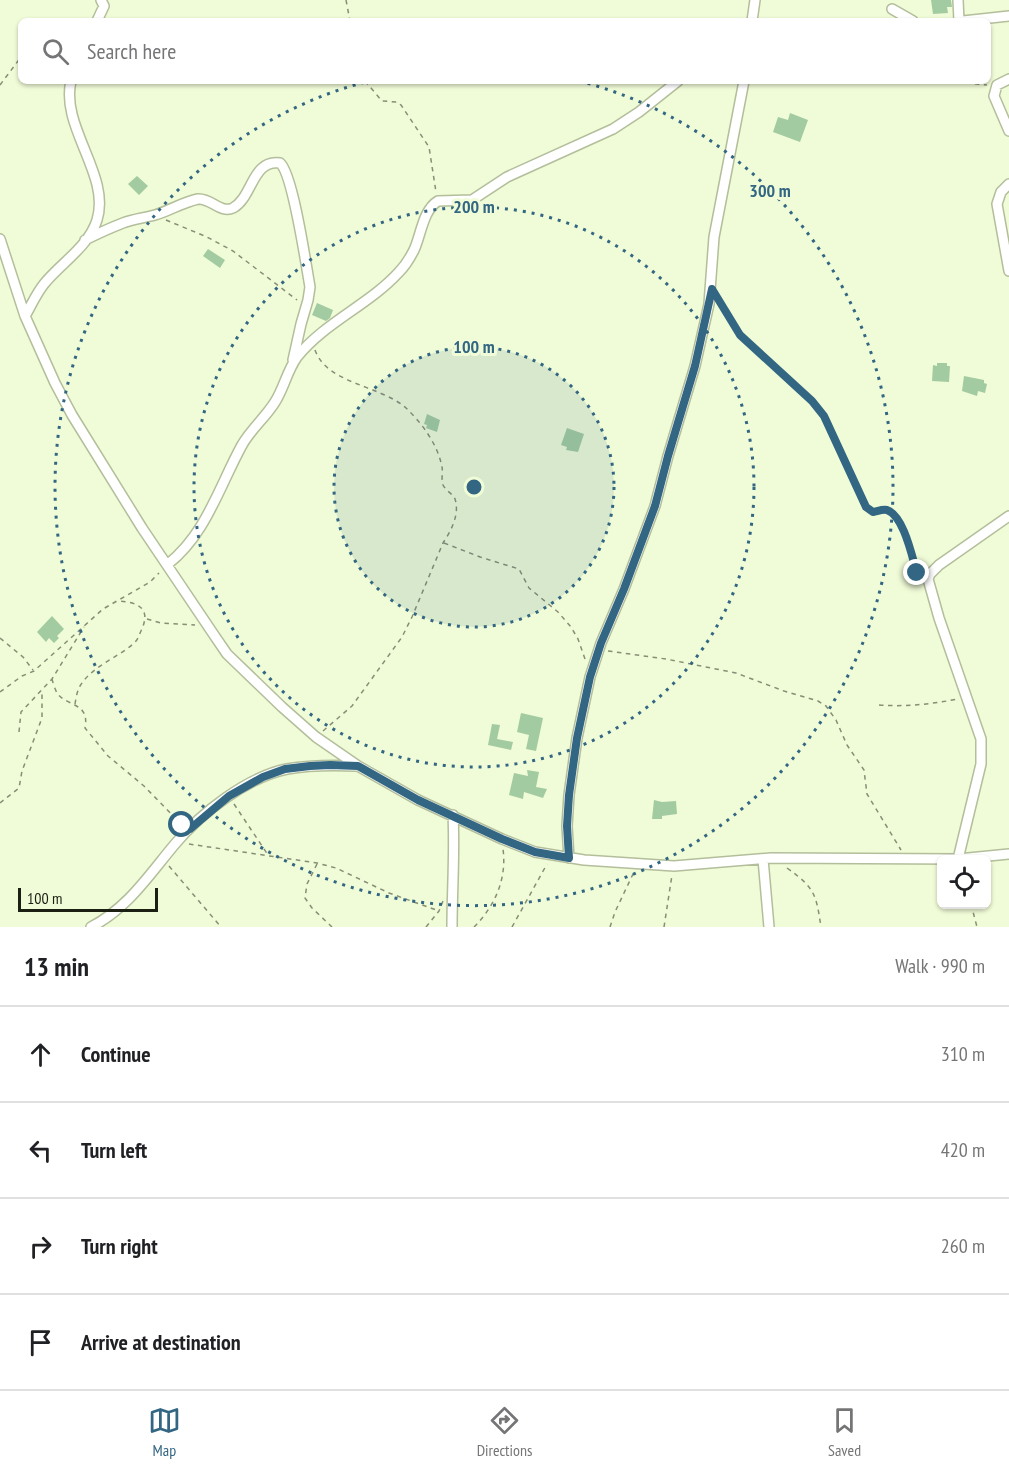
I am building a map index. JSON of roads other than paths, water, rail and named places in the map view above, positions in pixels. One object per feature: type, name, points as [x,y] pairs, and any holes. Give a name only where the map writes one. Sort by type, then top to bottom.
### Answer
[{"type":"street","points":[[98,18],[104,6],[101,0]]},
{"type":"street","points":[[752,18],[754,0]]},
{"type":"street","points":[[958,0],[961,18]]},
{"type":"street","points":[[892,9],[908,18]]},
{"type":"street","points":[[990,18],[1009,16]]},
{"type":"street","points":[[1009,79],[997,85],[994,96],[1009,131]]},
{"type":"street","points":[[25,316],[45,283],[85,240],[97,222],[99,200],[90,163],[74,122],[69,95],[70,84]]},
{"type":"street","points":[[291,366],[312,342],[399,273],[414,250],[425,218],[438,201],[472,200],[507,177],[613,129],[674,84]]},
{"type":"street","points":[[569,858],[567,826],[569,795],[577,738],[590,677],[598,650],[655,506],[695,366],[712,289],[714,237],[743,84]]},
{"type":"street","points":[[85,240],[123,223],[155,215],[198,199],[210,201],[223,209],[233,208],[246,195],[259,170],[268,164],[280,163],[284,167],[310,287],[291,366],[275,402],[251,430],[242,445],[217,497],[191,543],[168,564]]},
{"type":"street","points":[[1009,184],[1001,192],[998,204],[1009,271]]},
{"type":"street","points":[[0,239],[25,316],[72,416],[142,528],[207,625],[227,654],[244,671],[316,737],[358,766],[418,800],[502,839],[535,852],[569,858],[674,866],[763,859],[937,859]]},
{"type":"street","points":[[959,855],[981,764],[981,739],[965,697],[928,579],[939,566],[1009,516]]},
{"type":"street","points":[[91,927],[121,907],[176,842],[229,796],[263,777],[285,769],[330,765],[358,766]]},
{"type":"street","points":[[452,927],[453,815]]},
{"type":"street","points":[[991,856],[1009,854]]},
{"type":"street","points":[[763,859],[769,927]]}]
